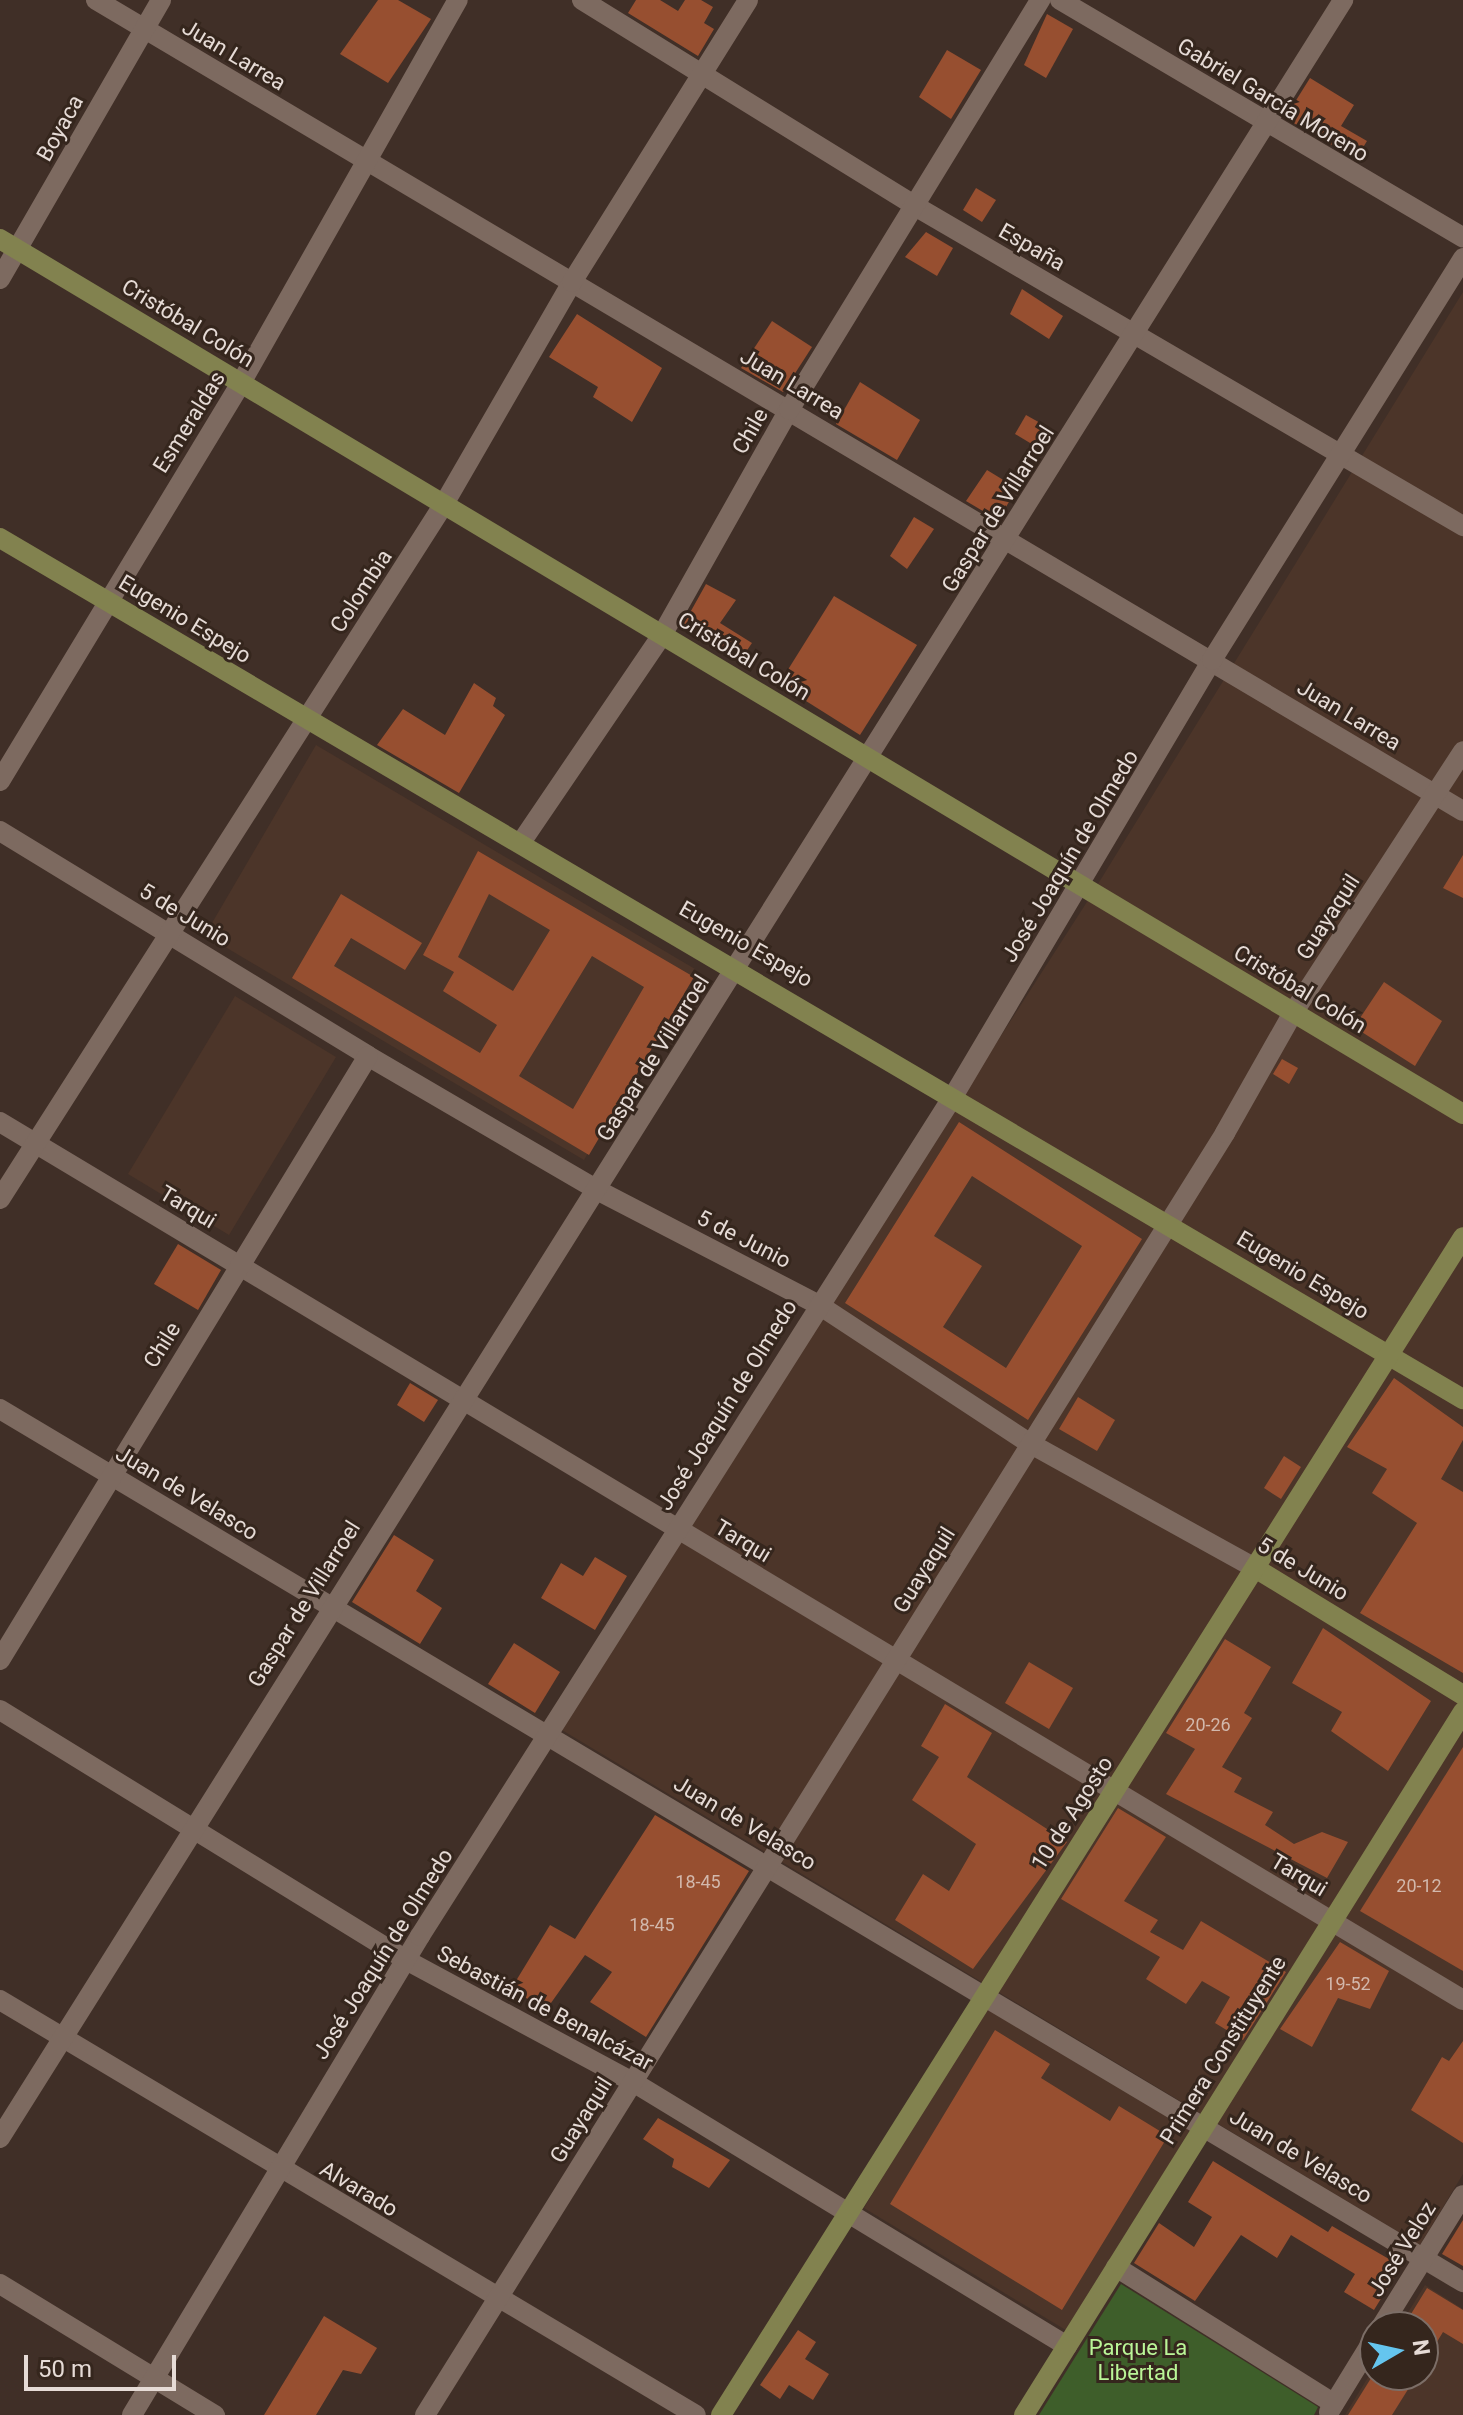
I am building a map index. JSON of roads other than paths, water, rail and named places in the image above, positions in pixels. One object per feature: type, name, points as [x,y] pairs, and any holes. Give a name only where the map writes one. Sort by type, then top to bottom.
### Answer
[{"type":"street","name":"Juan Larrea","points":[[96,0],[1463,811]]},
{"type":"street","name":"Boyaca","points":[[0,279],[161,0]]},
{"type":"street","name":"Esmeraldas","points":[[0,781],[241,383],[458,0]]},
{"type":"street","name":"España","points":[[582,0],[703,71],[915,206],[1463,526]]},
{"type":"street","name":"Colombia","points":[[0,1199],[34,1142],[172,935],[444,504],[572,282],[748,0]]},
{"type":"street","name":"Chile","points":[[522,841],[662,635],[789,410],[1040,0]]},
{"type":"street","name":"Gabriel García Moreno","points":[[1060,0],[1266,126],[1463,237]]},
{"type":"street","name":"Gaspar de Villarroel","points":[[0,2138],[59,2035],[599,1191],[1343,0]]},
{"type":"street","name":"Cristóbal Colón","points":[[0,239],[1463,1114]]},
{"type":"street","name":"José Joaquín de Olmedo","points":[[132,2415],[406,1960],[954,1095],[1082,886],[1212,660],[1463,258]]},
{"type":"street","name":"Eugenio Espejo","points":[[0,538],[307,720],[737,967],[1463,1399]]},
{"type":"street","name":"Guayaquil","points":[[425,2415],[1169,1223],[1293,1013],[1463,751]]},
{"type":"street","name":"5 de Junio","points":[[0,831],[368,1056],[599,1191],[819,1305],[1031,1444],[1255,1568],[1463,1695]]},
{"type":"street","name":"Chile","points":[[0,1660],[368,1056]]},
{"type":"street","name":"Tarqui","points":[[0,1122],[1463,2000]]},
{"type":"street","name":"10 de Agosto","points":[[721,2415],[848,2217],[984,1993],[1115,1792],[1387,1353],[1463,1237]]},
{"type":"street","name":"Juan de Velasco","points":[[0,1409],[984,1993],[1463,2282]]},
{"type":"street","name":"Sebastián de Benalcázar","points":[[0,1710],[406,1960],[633,2082],[848,2217],[1067,2346]]},
{"type":"street","name":"Primera Constituyente","points":[[1024,2415],[1463,1712]]},
{"type":"street","name":"Alvarado","points":[[0,2000],[497,2300],[696,2415]]},
{"type":"street","name":"José Veloz","points":[[1391,2311],[1463,2195]]},
{"type":"street","points":[[1116,2267],[1330,2409],[1359,2363]]},
{"type":"street","points":[[0,2284],[215,2415]]},
{"type":"park label","name":"Parque La Libertad","points":[[1138,2360]]}]
